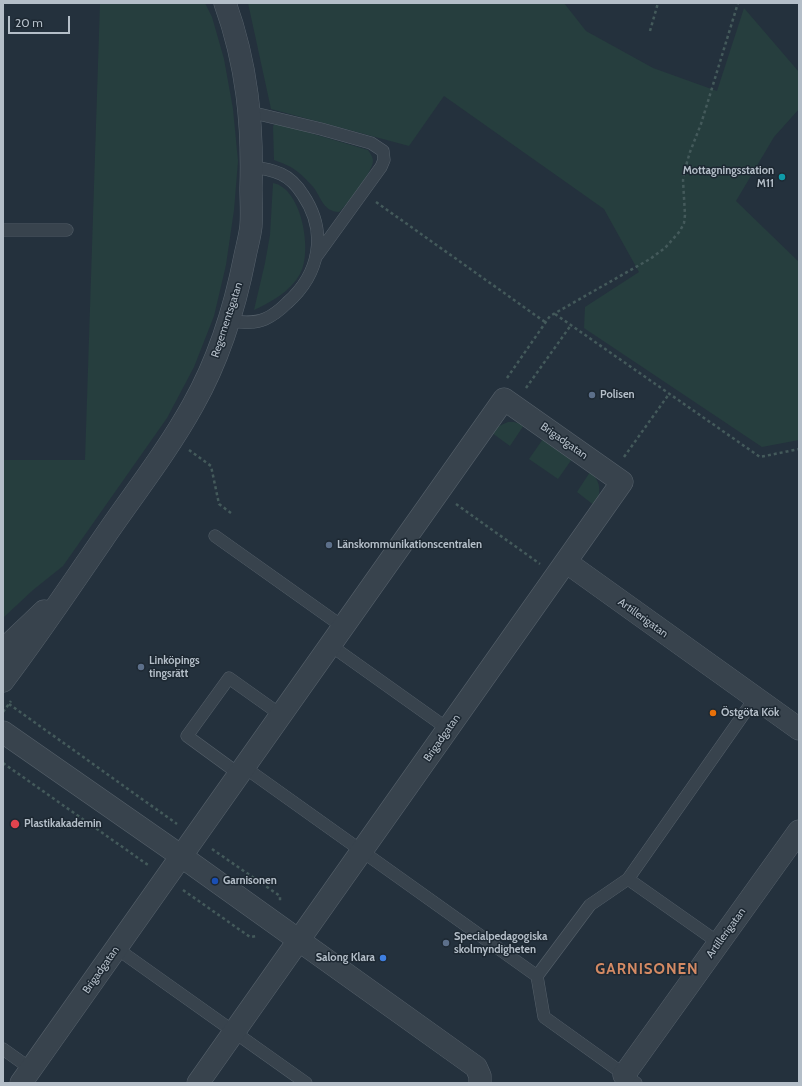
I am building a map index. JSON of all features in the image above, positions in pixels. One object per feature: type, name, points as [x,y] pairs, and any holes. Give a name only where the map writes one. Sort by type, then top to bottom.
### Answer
[{"type":"street","name":"Regementsgatan","points":[[3,681],[37,636],[62,597],[176,434],[194,404],[211,368],[229,321],[241,274],[250,227],[252,167],[250,112],[247,90],[234,28],[225,3]]},
{"type":"street","name":"Brigadgatan","points":[[26,1076],[438,492],[509,402],[622,482],[361,852],[291,937],[234,1032],[198,1083]]},
{"type":"street","name":"Artillerigatan","points":[[561,569],[799,729]]},
{"type":"street","name":"Regementsgatan","points":[[3,650],[38,614],[62,597]]},
{"type":"street","points":[[3,732],[181,856],[291,937],[476,1067],[480,1076],[480,1083]]},
{"type":"street","name":"Artillerigatan","points":[[630,1079],[719,943],[799,831]]},
{"type":"lane","points":[[229,321],[247,322],[264,320],[276,313],[294,297],[308,278],[316,258],[382,167],[384,160],[383,151],[371,143],[250,112]]},
{"type":"lane","points":[[252,167],[268,169],[283,175],[298,187],[309,203],[315,218],[318,239],[316,258]]},
{"type":"lane","points":[[3,230],[67,230]]},
{"type":"lane","points":[[215,536],[343,627]]},
{"type":"lane","points":[[330,645],[448,729]]},
{"type":"lane","points":[[281,715],[228,678],[187,736],[242,770],[538,976]]},
{"type":"lane","points":[[630,1079],[544,1017],[538,976],[590,905],[628,879],[755,698]]},
{"type":"lane","points":[[628,879],[719,943]]},
{"type":"lane","points":[[116,948],[306,1083]]},
{"type":"lane","points":[[3,1050],[26,1076]]},
{"type":"path","points":[[650,31],[658,3]]},
{"type":"path","points":[[509,402],[506,378],[550,316],[650,259],[665,248],[680,231],[684,223],[685,215],[683,180],[685,168],[701,124],[738,3]]},
{"type":"path","points":[[363,192],[545,322]]},
{"type":"path","points":[[555,314],[760,457],[799,449]]},
{"type":"path","points":[[509,402],[571,325]]},
{"type":"path","points":[[611,474],[669,394]]},
{"type":"path","points":[[188,448],[211,466],[219,504],[231,512]]},
{"type":"path","points":[[438,492],[561,569]]},
{"type":"path","points":[[3,763],[250,938],[291,937]]},
{"type":"green space","points":[[100,3],[205,3],[212,17],[224,59],[233,109],[238,161],[234,210],[226,265],[214,316],[194,367],[167,418],[63,566],[33,590],[3,618],[3,460],[85,460]]},
{"type":"green space","points":[[248,3],[564,3],[586,31],[653,68],[717,91],[744,8],[799,72],[799,109],[774,137],[736,201],[799,262],[799,440],[762,447],[584,328],[585,307],[639,272],[604,209],[444,96],[409,146],[271,109]]},
{"type":"green space","points":[[276,123],[368,150],[373,160],[372,166],[359,188],[339,212],[326,207],[314,188],[298,172],[289,166],[274,160],[273,126]]},
{"type":"green space","points":[[273,183],[283,187],[291,196],[298,208],[305,237],[304,264],[296,280],[286,291],[254,310],[270,235]]},
{"type":"green space","points":[[508,422],[524,425],[510,446],[492,433],[497,427]]},
{"type":"green space","points":[[543,439],[572,459],[558,479],[529,459]]},
{"type":"green space","points":[[590,472],[597,480],[599,488],[595,506],[577,492]]},
{"type":"place","name":"Mottagningsstation M11","points":[[782,177]]},
{"type":"place","name":"Polisen","points":[[592,395]]},
{"type":"place","name":"Länskommunikationscentralen","points":[[329,545]]},
{"type":"place","name":"Linköpings tingsrätt","points":[[141,667]]},
{"type":"place","name":"Östgöta Kök","points":[[713,713]]},
{"type":"place","name":"Plastikakademin","points":[[15,824]]},
{"type":"place","name":"Garnisonen","points":[[215,881]]},
{"type":"place","name":"Specialpedagogiska skolmyndigheten","points":[[446,943]]},
{"type":"place","name":"Salong Klara","points":[[383,958]]},
{"type":"district","name":"GARNISONEN","points":[[647,970]]}]
